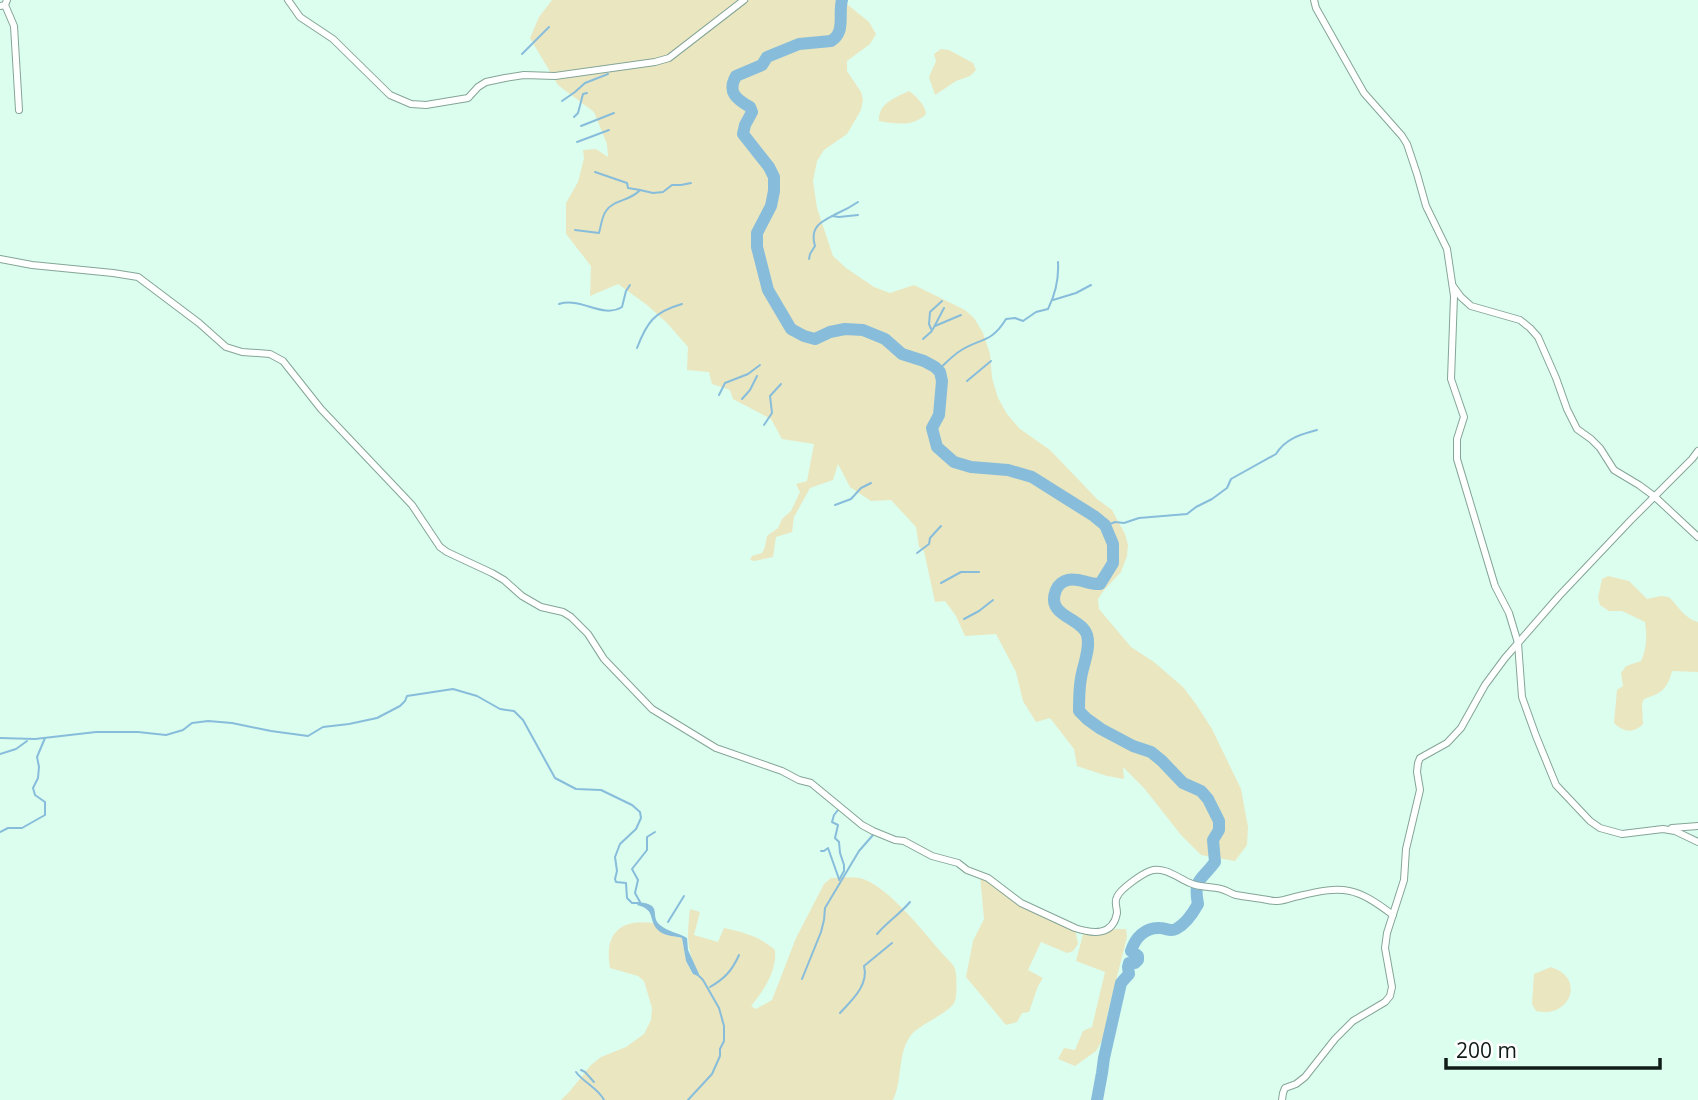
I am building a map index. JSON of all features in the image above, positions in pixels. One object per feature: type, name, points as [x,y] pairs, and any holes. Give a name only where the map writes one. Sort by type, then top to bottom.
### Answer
[{"type":"street","points":[[288,0],[300,18],[333,39],[390,95],[411,104],[426,105],[468,98],[486,82],[505,78],[524,75],[555,76],[669,58],[744,0]]},
{"type":"street","points":[[1314,0],[1364,93],[1407,144],[1426,206],[1447,249],[1454,296],[1451,379],[1464,417],[1457,439],[1457,459],[1494,586],[1509,612],[1518,643],[1522,697],[1556,785],[1590,821],[1610,832],[1622,834],[1698,826]]},
{"type":"street","points":[[4,4],[14,26],[19,110]]},
{"type":"street","points":[[0,259],[138,277],[226,347],[242,352],[270,354],[283,361],[321,409],[412,505],[440,547],[504,580],[522,596],[541,607],[563,612],[571,617],[588,634],[604,659],[652,709],[716,748],[811,783],[862,825],[895,840],[904,841],[932,856],[958,863],[967,870],[988,878],[1021,903],[1084,932],[1099,933],[1112,924],[1117,911],[1115,902],[1123,889],[1155,870],[1171,873],[1202,887],[1222,889],[1233,894],[1274,902],[1330,890],[1348,890],[1363,894],[1393,915]]},
{"type":"street","points":[[1452,284],[1471,306],[1520,320],[1530,328],[1538,337],[1577,429],[1600,448],[1614,470],[1654,496],[1698,537]]},
{"type":"street","points":[[1282,1100],[1285,1088],[1305,1077],[1353,1021],[1385,1002],[1390,996],[1392,987],[1385,948],[1387,933],[1404,880],[1406,849],[1420,790],[1417,772],[1420,758],[1447,743],[1461,727],[1485,685],[1518,643],[1559,596],[1698,451]]},
{"type":"street","points":[[1663,829],[1675,831],[1698,842]]},
{"type":"shaded area","points":[[552,0],[842,0],[869,22],[876,34],[870,44],[847,61],[847,71],[863,99],[861,110],[847,134],[824,150],[817,161],[813,181],[817,208],[833,256],[874,287],[890,293],[914,285],[965,310],[974,318],[983,333],[990,354],[992,378],[998,398],[1007,414],[1020,429],[1050,450],[1097,499],[1112,510],[1125,534],[1127,556],[1121,572],[1098,599],[1099,609],[1131,647],[1154,662],[1183,687],[1212,729],[1241,789],[1248,827],[1247,845],[1235,861],[1201,855],[1123,767],[1124,779],[1077,766],[1074,749],[1050,718],[1036,722],[1023,701],[1016,672],[996,634],[965,636],[956,616],[945,601],[935,602],[916,527],[891,500],[871,501],[850,487],[838,464],[833,480],[810,488],[794,517],[792,532],[776,537],[773,557],[750,560],[752,556],[762,553],[767,536],[778,528],[782,519],[791,511],[800,492],[796,484],[807,481],[814,444],[782,439],[771,419],[733,399],[730,390],[712,384],[709,372],[687,370],[688,347],[647,305],[618,284],[590,296],[591,266],[566,234],[566,203],[578,182],[584,158],[583,150],[596,149],[608,157],[607,144],[594,112],[558,85],[530,38],[539,17]]},
{"type":"shaded area","points":[[941,49],[949,50],[973,63],[976,70],[935,95],[929,77],[936,61],[934,54]]},
{"type":"shaded area","points":[[909,91],[917,98],[926,114],[910,123],[879,121],[884,105]]},
{"type":"shaded area","points":[[1608,576],[1629,581],[1647,599],[1669,597],[1685,615],[1698,622],[1698,672],[1672,671],[1663,690],[1644,699],[1643,724],[1632,730],[1625,730],[1614,723],[1617,690],[1623,686],[1621,673],[1626,666],[1641,661],[1646,642],[1645,622],[1622,611],[1609,611],[1600,605],[1598,598],[1602,579]]},
{"type":"shaded area","points":[[980,875],[1010,896],[1075,928],[1078,944],[1073,951],[1067,953],[1041,942],[1028,970],[1043,978],[1029,1012],[1022,1013],[1017,1022],[1006,1025],[966,977],[973,941],[984,919]]},
{"type":"shaded area","points":[[831,878],[860,878],[888,894],[955,969],[955,1001],[947,1010],[912,1034],[907,1041],[893,1100],[561,1100],[591,1065],[601,1057],[626,1047],[644,1034],[651,1020],[652,1008],[644,981],[638,976],[610,968],[609,946],[616,931],[631,923],[653,923],[666,934],[682,938],[686,961],[693,974],[698,975],[688,943],[690,909],[700,912],[694,935],[718,942],[724,928],[745,933],[764,942],[775,950],[775,958],[769,980],[751,1006],[756,1009],[772,1000],[796,938],[824,884]]},
{"type":"shaded area","points":[[1126,929],[1127,937],[1104,1037],[1096,1051],[1075,1066],[1058,1059],[1064,1048],[1075,1050],[1083,1031],[1092,1027],[1105,972],[1076,961],[1084,931]]},
{"type":"shaded area","points":[[1551,967],[1568,980],[1571,988],[1569,996],[1565,1004],[1557,1009],[1548,1012],[1536,1011],[1532,1004],[1534,974]]},
{"type":"water","points":[[639,902],[654,908],[657,922],[663,927],[687,938],[688,950],[698,976],[693,974],[686,961],[682,938],[659,931],[650,913],[637,905]]},
{"type":"waterway","points":[[842,0],[840,28],[831,41],[799,44],[767,57],[762,65],[736,76],[733,82],[734,95],[750,107],[752,112],[743,134],[774,177],[771,206],[757,233],[757,247],[768,290],[791,329],[804,336],[815,339],[845,329],[863,330],[885,339],[902,354],[935,367],[940,372],[942,381],[939,415],[932,428],[937,447],[954,462],[971,467],[1008,470],[1032,477],[1105,525],[1113,544],[1113,563],[1100,584],[1072,579],[1057,588],[1054,599],[1060,611],[1084,629],[1087,635],[1079,711],[1101,729],[1151,752],[1183,783],[1201,791],[1219,821],[1219,830],[1213,840],[1215,862],[1197,884],[1198,904],[1191,915],[1174,930],[1155,928],[1145,931],[1133,946],[1131,951],[1138,956],[1138,960],[1129,963],[1129,974],[1121,983],[1097,1100]]},
{"type":"waterway","points":[[522,54],[549,27]]},
{"type":"waterway","points":[[562,101],[585,83],[608,74]]},
{"type":"waterway","points":[[574,117],[578,113],[583,94],[587,93]]},
{"type":"waterway","points":[[581,126],[614,113]]},
{"type":"waterway","points":[[577,142],[609,130]]},
{"type":"waterway","points":[[595,172],[627,183],[628,188],[640,190]]},
{"type":"waterway","points":[[575,230],[599,233],[609,207],[640,190],[663,192],[672,185],[691,183]]},
{"type":"waterway","points":[[809,259],[815,246],[816,228],[858,202]]},
{"type":"waterway","points":[[832,216],[858,215]]},
{"type":"waterway","points":[[938,370],[960,351],[995,333],[1006,319],[1023,321],[1036,312],[1048,309],[1056,286],[1058,262]]},
{"type":"waterway","points":[[559,304],[576,303],[607,311],[614,310],[622,307],[630,285]]},
{"type":"waterway","points":[[1053,300],[1091,285]]},
{"type":"waterway","points":[[923,339],[932,331],[929,324],[930,312],[942,301]]},
{"type":"waterway","points":[[637,348],[653,319],[682,304]]},
{"type":"waterway","points":[[933,329],[944,308]]},
{"type":"waterway","points":[[935,326],[961,315]]},
{"type":"waterway","points":[[967,381],[991,361]]},
{"type":"waterway","points":[[719,395],[725,383],[748,374],[760,365]]},
{"type":"waterway","points":[[742,399],[757,376]]},
{"type":"waterway","points":[[764,425],[772,413],[770,396],[781,384]]},
{"type":"waterway","points":[[1108,532],[1110,524],[1115,522],[1187,514],[1227,488],[1231,479],[1276,454],[1289,441],[1317,430]]},
{"type":"waterway","points":[[835,505],[851,499],[861,488],[871,483]]},
{"type":"waterway","points":[[917,553],[929,544],[930,538],[941,526]]},
{"type":"waterway","points":[[941,583],[961,572],[979,572]]},
{"type":"waterway","points":[[964,619],[993,600]]},
{"type":"waterway","points":[[0,738],[35,739],[96,732],[166,735],[183,730],[192,723],[208,721],[308,736],[323,727],[377,718],[400,706],[407,696],[453,689],[477,696],[500,709],[514,711],[523,720],[555,778],[576,789],[601,790],[632,805],[640,812],[641,818],[636,829],[620,844],[615,857],[616,882],[626,883],[627,898],[632,903],[640,903]]},
{"type":"waterway","points":[[0,832],[8,828],[22,828],[45,815],[45,802],[35,795],[33,788],[38,778],[37,757],[45,738]]},
{"type":"waterway","points":[[0,754],[16,749],[27,741]]},
{"type":"waterway","points":[[838,810],[832,822],[838,825],[835,838],[839,842],[844,865],[839,880]]},
{"type":"waterway","points":[[640,902],[635,893],[638,880],[632,869],[647,850],[647,837],[655,832]]},
{"type":"waterway","points":[[802,979],[821,932],[825,908],[859,851],[873,835]]},
{"type":"waterway","points":[[821,851],[828,848],[839,879]]},
{"type":"waterway","points":[[668,922],[684,896]]},
{"type":"waterway","points":[[877,934],[910,902]]},
{"type":"waterway","points":[[840,1013],[862,986],[864,966],[892,943]]},
{"type":"waterway","points":[[710,987],[727,974],[739,955]]},
{"type":"waterway","points":[[688,1100],[712,1074],[724,1041],[724,1026],[719,1008],[697,974]]},
{"type":"waterway","points":[[581,1070],[594,1082]]},
{"type":"waterway","points":[[576,1072],[604,1100]]}]
